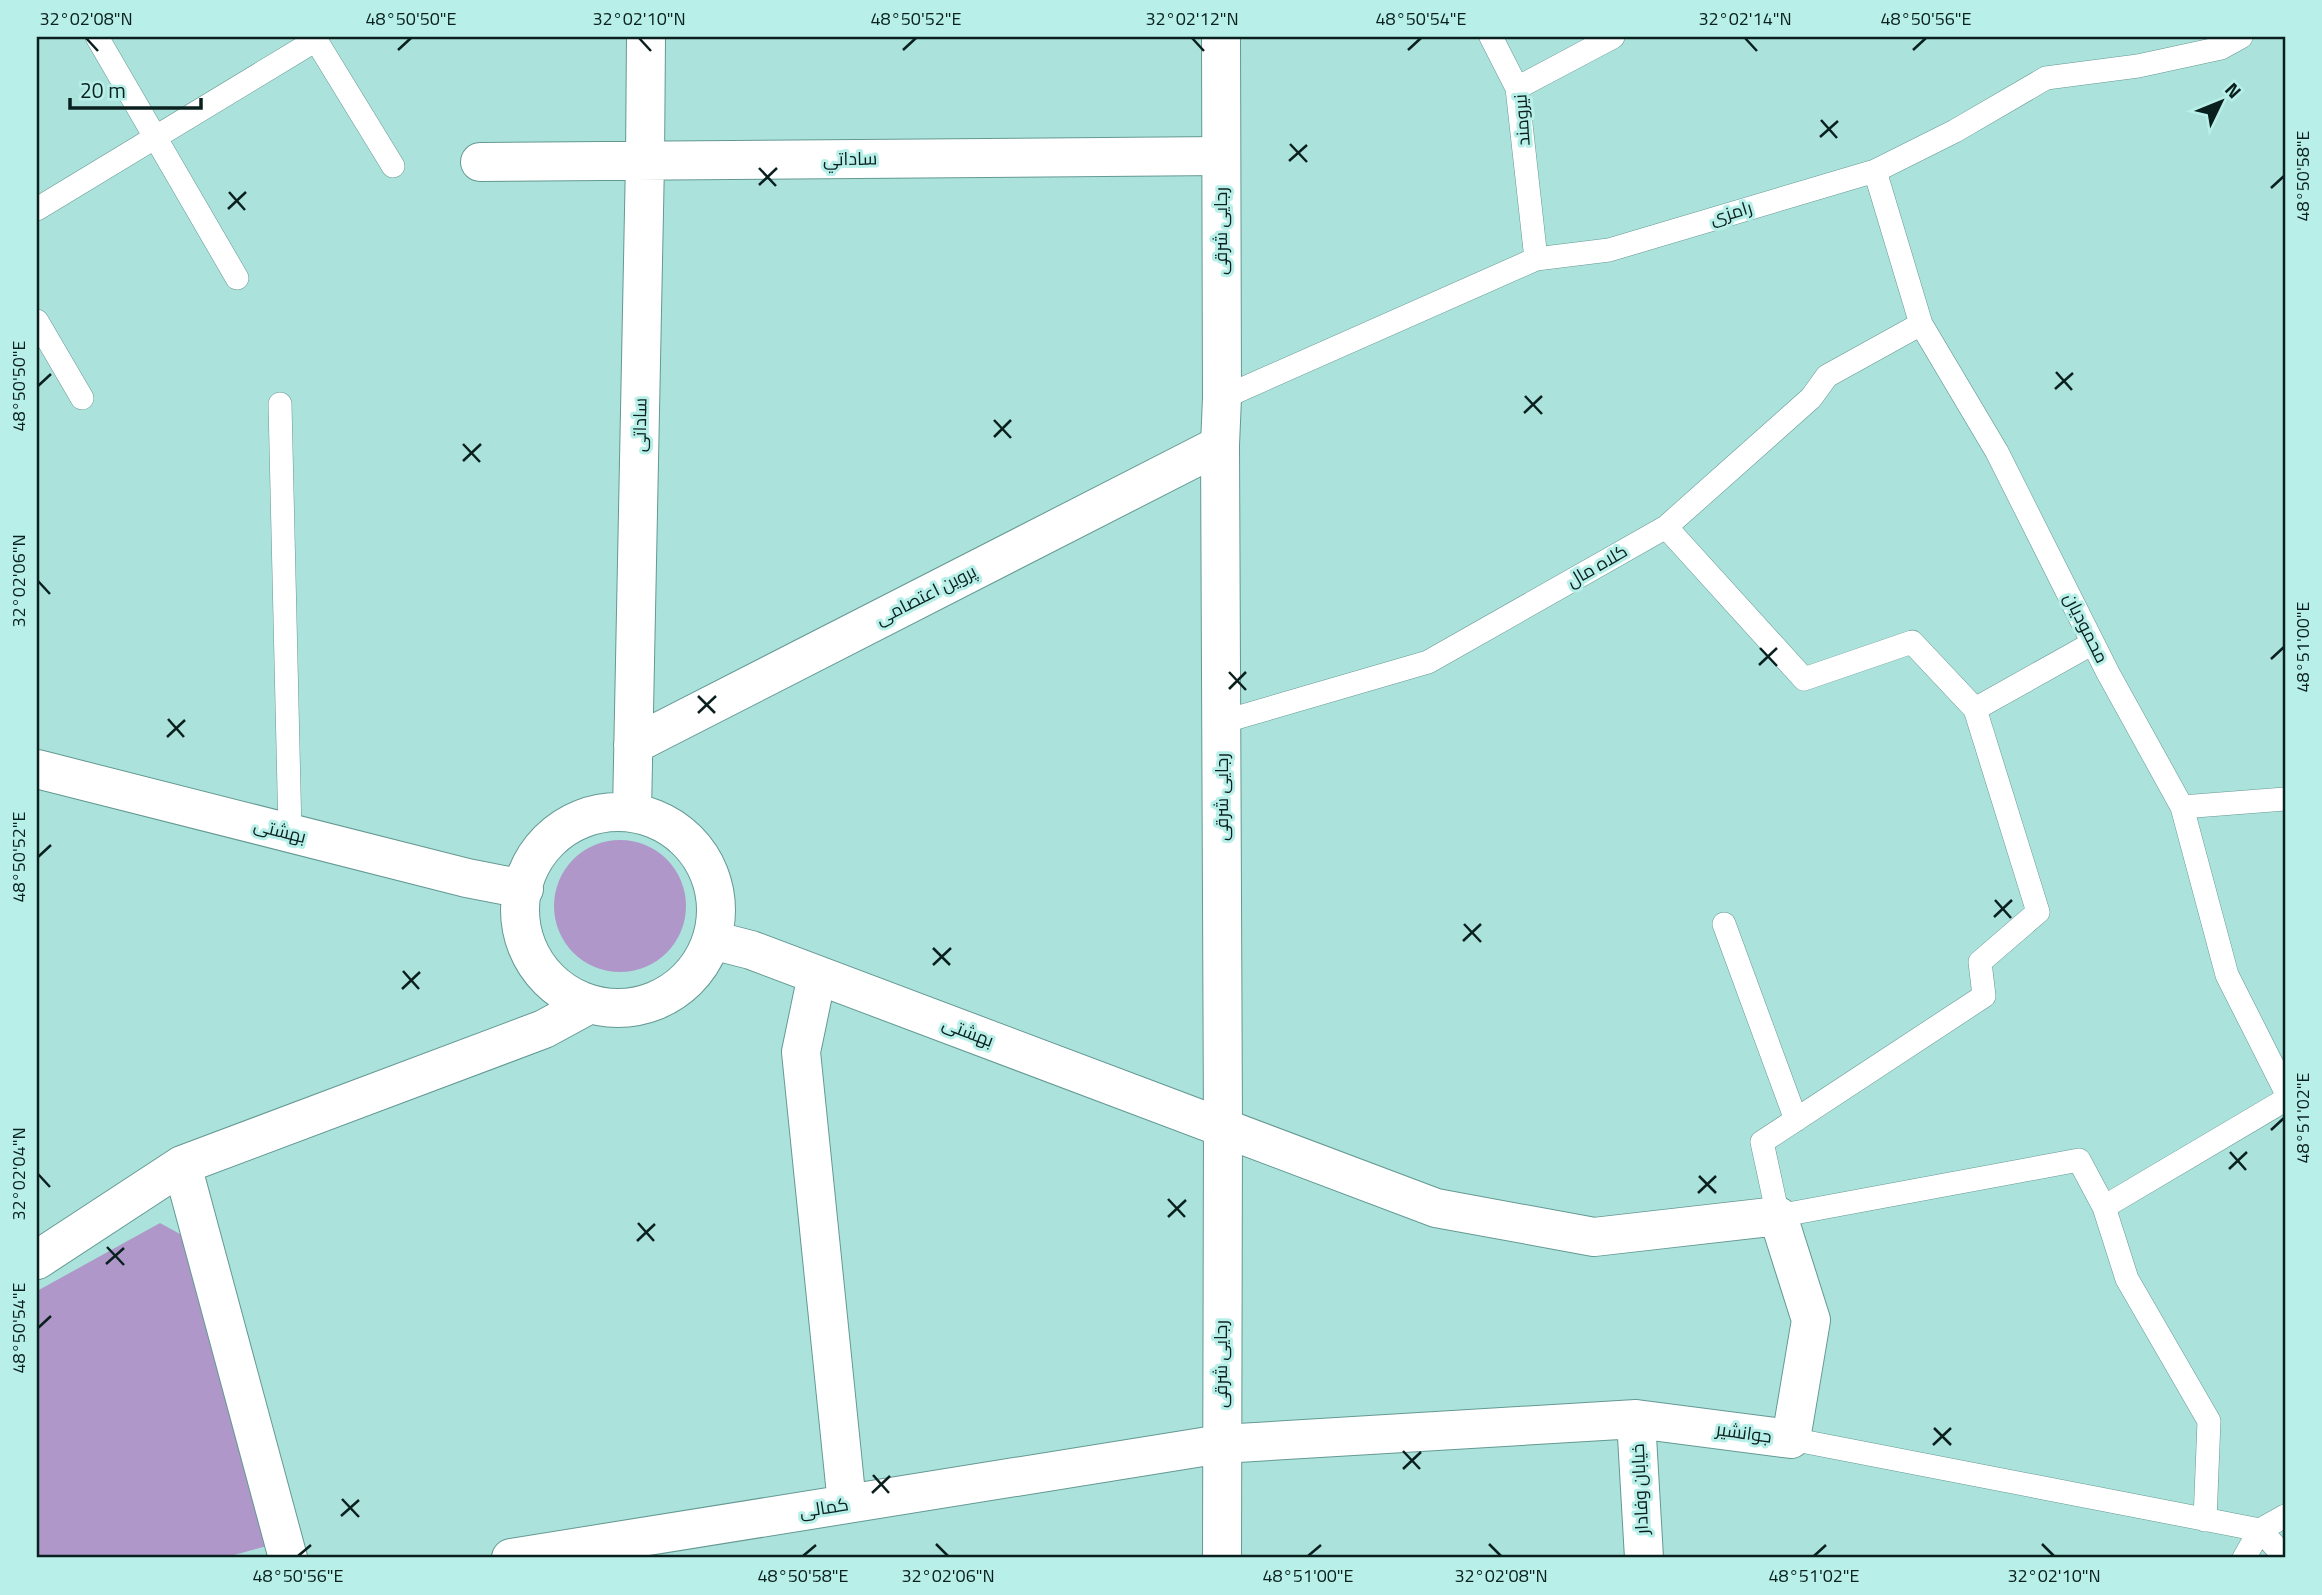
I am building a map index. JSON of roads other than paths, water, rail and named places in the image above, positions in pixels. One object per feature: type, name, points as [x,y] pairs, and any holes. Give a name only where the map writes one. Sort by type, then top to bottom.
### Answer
[{"type":"street","name":"ساداتی","points":[[632,812],[646,37]]},
{"type":"street","name":"رجایی شرقی","points":[[1221,37],[1222,1558]]},
{"type":"street","name":"ساداتي","points":[[480,162],[1221,156]]},
{"type":"street","name":"پروین اعتصامی","points":[[633,745],[1220,445]]},
{"type":"street","name":"بهشتی","points":[[37,769],[467,878],[524,889]]},
{"type":"street","points":[[632,812],[662,822],[688,841],[707,868],[716,899],[715,931],[703,961],[682,985],[653,1002],[622,1008],[590,1004],[561,989],[538,966],[524,937],[520,904],[527,873],[544,845],[568,825],[599,813],[632,812]]},
{"type":"street","name":"بهشتی","points":[[712,940],[751,950],[1436,1208],[1594,1237],[1778,1216]]},
{"type":"street","points":[[817,975],[801,1052],[847,1504]]},
{"type":"street","points":[[37,1260],[182,1165],[544,1030],[590,1004]]},
{"type":"street","points":[[182,1165],[288,1558]]},
{"type":"street","points":[[1778,1216],[1811,1320],[1791,1439]]},
{"type":"street","name":"جوانشیر","points":[[1221,1444],[1636,1419],[1791,1439]]},
{"type":"street","name":"خیابان وفادار","points":[[1636,1419],[1644,1558]]},
{"type":"street","name":"کمالی","points":[[511,1558],[1221,1444]]},
{"type":"lane","points":[[97,37],[237,278]]},
{"type":"lane","points":[[1492,37],[1517,88]]},
{"type":"lane","name":"نیرومند","points":[[1536,259],[1517,88],[1613,37]]},
{"type":"lane","name":"رامزی","points":[[1222,398],[1536,259],[1609,250],[1875,171],[1955,131],[2046,78],[2150,63],[2221,48],[2241,37]]},
{"type":"lane","points":[[37,209],[315,39],[393,166]]},
{"type":"lane","name":"محمودیان","points":[[1875,171],[1921,324],[1997,452],[2093,643],[2182,807],[2227,975],[2285,1090]]},
{"type":"lane","points":[[37,321],[82,398]]},
{"type":"lane","name":"کلاه مال","points":[[1222,722],[1428,662],[1666,527],[1811,398],[1827,376],[1921,324]]},
{"type":"lane","points":[[280,404],[290,834]]},
{"type":"lane","points":[[1666,527],[1804,679],[1912,642],[1975,709],[2038,912],[1980,962],[1984,996],[1762,1142],[1778,1216],[2079,1160],[2104,1207],[2127,1279],[2209,1421],[2205,1520]]},
{"type":"lane","points":[[1975,709],[2093,643]]},
{"type":"lane","points":[[2182,807],[2285,799]]},
{"type":"lane","points":[[1724,924],[1796,1120]]},
{"type":"lane","points":[[2104,1207],[2285,1100]]},
{"type":"lane","name":"جوانشیر","points":[[1791,1439],[2260,1530]]},
{"type":"lane","points":[[2244,1558],[2260,1530],[2285,1516]]},
{"type":"lane","points":[[2260,1530],[2285,1557]]}]
